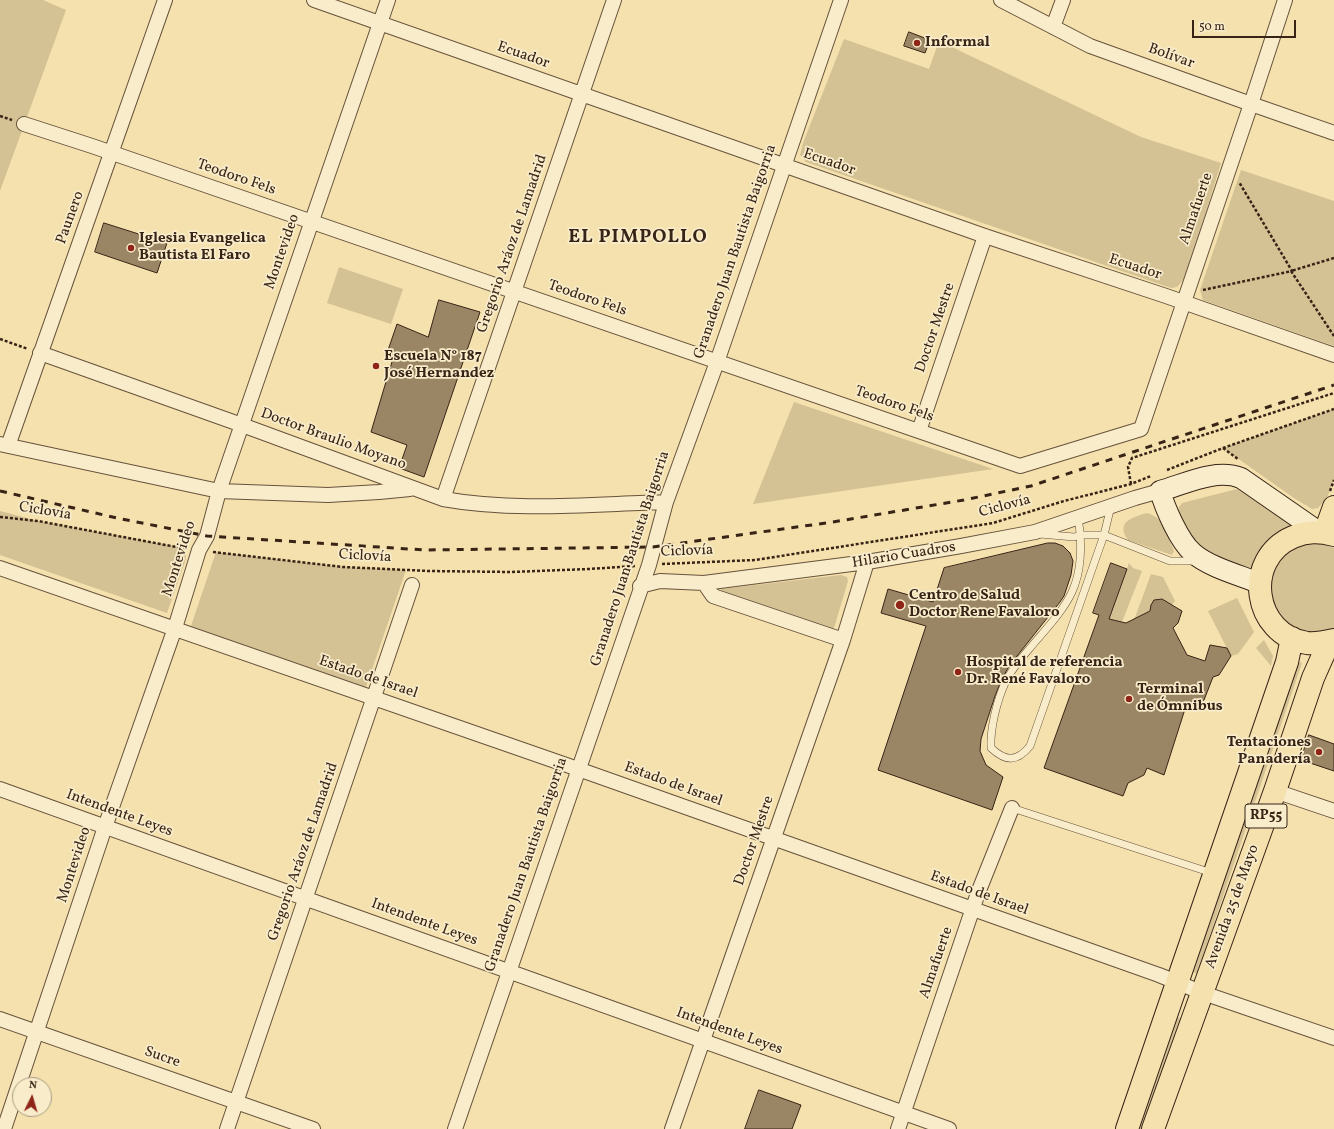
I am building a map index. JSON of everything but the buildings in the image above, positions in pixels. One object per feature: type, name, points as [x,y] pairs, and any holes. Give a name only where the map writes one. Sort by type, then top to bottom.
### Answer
[{"type":"main road","points":[[1331,502],[1326,533],[1300,534],[1287,539],[1276,547],[1265,564],[1259,584],[1260,598],[1265,612],[1273,625],[1282,632],[1292,638],[1306,643],[1321,643],[1334,640]]},
{"type":"main road","name":"Avenida 25 de Mayo","points":[[1127,1129],[1287,662],[1292,638]]},
{"type":"main road","name":"Avenida 25 de Mayo","points":[[1153,1129],[1275,791],[1317,666],[1325,651],[1334,644]]},
{"type":"street","name":"Paunero","points":[[4,445],[40,353],[165,0]]},
{"type":"street","name":"Ecuador","points":[[314,0],[985,236],[1185,298],[1334,355]]},
{"type":"street","name":"Montevideo","points":[[4,1129],[38,1032],[105,827],[175,628],[199,550],[207,536],[219,491],[388,0]]},
{"type":"street","name":"Gregorio Aráoz de Lamadrid","points":[[443,499],[614,0]]},
{"type":"street","name":"Bolívar","points":[[1001,0],[1090,46],[1334,133]]},
{"type":"street","points":[[1053,27],[1063,0]]},
{"type":"street","name":"Almafuerte","points":[[1141,429],[1285,0]]},
{"type":"street","name":"Granadero Juan Bautista Baigorria","points":[[455,1129],[640,586],[649,565],[666,502],[717,362],[784,165],[836,1]]},
{"type":"street","name":"Teodoro Fels","points":[[24,124],[1020,466],[1141,429]]},
{"type":"street","name":"Doctor Mestre","points":[[919,431],[985,236]]},
{"type":"street","name":"Doctor Braulio Moyano","points":[[40,353],[443,499],[471,504],[526,507],[666,502]]},
{"type":"street","points":[[4,445],[219,491],[328,495],[414,488]]},
{"type":"street","name":"Hilario Cuadros","points":[[640,586],[660,581],[704,583],[867,562],[1030,533],[1135,498],[1158,479],[1233,475],[1241,478],[1326,533]]},
{"type":"street","points":[[1158,479],[1164,503],[1184,543],[1193,553],[1205,561],[1259,584]]},
{"type":"street","name":"Doctor Mestre","points":[[672,1129],[843,640],[867,562]]},
{"type":"street","name":"Estado de Israel","points":[[0,568],[578,769],[1177,982],[1203,993],[1334,1038]]},
{"type":"street","points":[[704,583],[713,596],[843,640]]},
{"type":"street","name":"Gregorio Aráoz de Lamadrid","points":[[227,1129],[412,585]]},
{"type":"street","name":"Intendente Leyes","points":[[0,789],[949,1129]]},
{"type":"street","points":[[1275,791],[1334,811]]},
{"type":"street","name":"Almafuerte","points":[[898,1129],[978,893],[1012,808]]},
{"type":"street","name":"Sucre","points":[[0,1019],[313,1129]]},
{"type":"lane","points":[[1078,517],[1081,535],[1081,556],[1078,574],[1072,591],[1059,614],[1025,654],[1005,683],[990,734],[991,748],[999,756],[1012,759],[1023,755],[1030,746],[1104,535],[1111,506]]},
{"type":"lane","points":[[1030,533],[1074,537],[1081,535],[1104,535],[1170,561],[1205,561]]},
{"type":"lane","points":[[1012,808],[1214,874]]},
{"type":"path","points":[[1230,167],[1292,271],[1334,336]]},
{"type":"path","points":[[1185,298],[1292,271],[1334,258]]},
{"type":"path","points":[[0,339],[40,353]]},
{"type":"path","points":[[1135,498],[1128,467],[1132,458],[1334,393]]},
{"type":"path","name":"Ciclovía","points":[[0,517],[38,521],[170,546],[343,567],[428,571],[511,572],[573,570],[682,562],[754,560],[993,523],[1064,501],[1131,484],[1158,479],[1222,448],[1334,409]]},
{"type":"path","points":[[1222,448],[1242,462]]},
{"type":"path","points":[[1331,502],[1334,480]]},
{"type":"shaded area","points":[[0,0],[43,0],[66,10],[0,191]]},
{"type":"shaded area","points":[[844,39],[929,69],[939,41],[1141,137],[1221,163],[1186,277],[1177,287],[1171,288],[806,162],[800,155],[803,143]]},
{"type":"shaded area","points":[[1241,170],[1334,201],[1334,346],[1203,300],[1200,290]]},
{"type":"shaded area","points":[[339,267],[403,289],[391,324],[327,303]]},
{"type":"shaded area","points":[[794,402],[993,469],[753,504]]},
{"type":"shaded area","points":[[1334,409],[1334,480],[1327,498],[1318,508],[1312,509],[1294,498],[1223,448]]},
{"type":"shaded area","points":[[1237,489],[1299,530],[1256,559],[1251,569],[1200,550],[1196,546],[1178,511],[1182,503]]},
{"type":"shaded area","points":[[0,511],[38,521],[185,548],[186,559],[167,613],[0,555]]},
{"type":"shaded area","points":[[1147,513],[1158,519],[1165,528],[1174,551],[1172,555],[1128,540],[1124,529],[1127,521],[1136,516]]},
{"type":"shaded area","points":[[1310,543],[1325,544],[1334,548],[1334,631],[1325,635],[1295,632],[1273,611],[1269,581],[1274,567],[1283,555],[1296,547]]},
{"type":"shaded area","points":[[216,552],[343,567],[406,570],[366,687],[191,626]]},
{"type":"shaded area","points":[[1129,563],[1133,568],[1142,571],[1122,622],[1109,619]]},
{"type":"shaded area","points":[[1151,574],[1163,577],[1175,601],[1167,611],[1166,603],[1163,599],[1154,600],[1151,605],[1151,610],[1134,620]]},
{"type":"shaded area","points":[[841,575],[847,577],[848,581],[834,628],[829,631],[721,592],[721,589]]},
{"type":"shaded area","points":[[1237,598],[1254,632],[1238,654],[1231,656],[1208,611]]},
{"type":"shaded area","points":[[1264,640],[1273,656],[1271,666],[1256,648]]},
{"type":"shaded area","points":[[1297,661],[1302,663],[1197,973],[1192,972]]},
{"type":"shaded area","points":[[1177,1017],[1181,1019],[1143,1129],[1138,1129]]},
{"type":"railway","points":[[0,491],[117,518],[207,536],[425,550],[653,547],[833,522],[964,500],[1031,486],[1334,385]]},
{"type":"place","name":"Informal","points":[[917,43]]},
{"type":"place","name":"Iglesia Evangelica Bautista El Faro","points":[[131,248]]},
{"type":"place","name":"Escuela N° 187 José Hernandez","points":[[376,366]]},
{"type":"place","name":"Centro de Salud Doctor Rene Favaloro","points":[[900,605]]},
{"type":"place","name":"Hospital de referencia Dr. René Favaloro","points":[[958,672]]},
{"type":"place","name":"Terminal de Ómnibus","points":[[1129,699]]},
{"type":"place","name":"Tentaciones Panadería","points":[[1319,752]]},
{"type":"district","name":"EL PIMPOLLO","points":[[638,239]]}]
